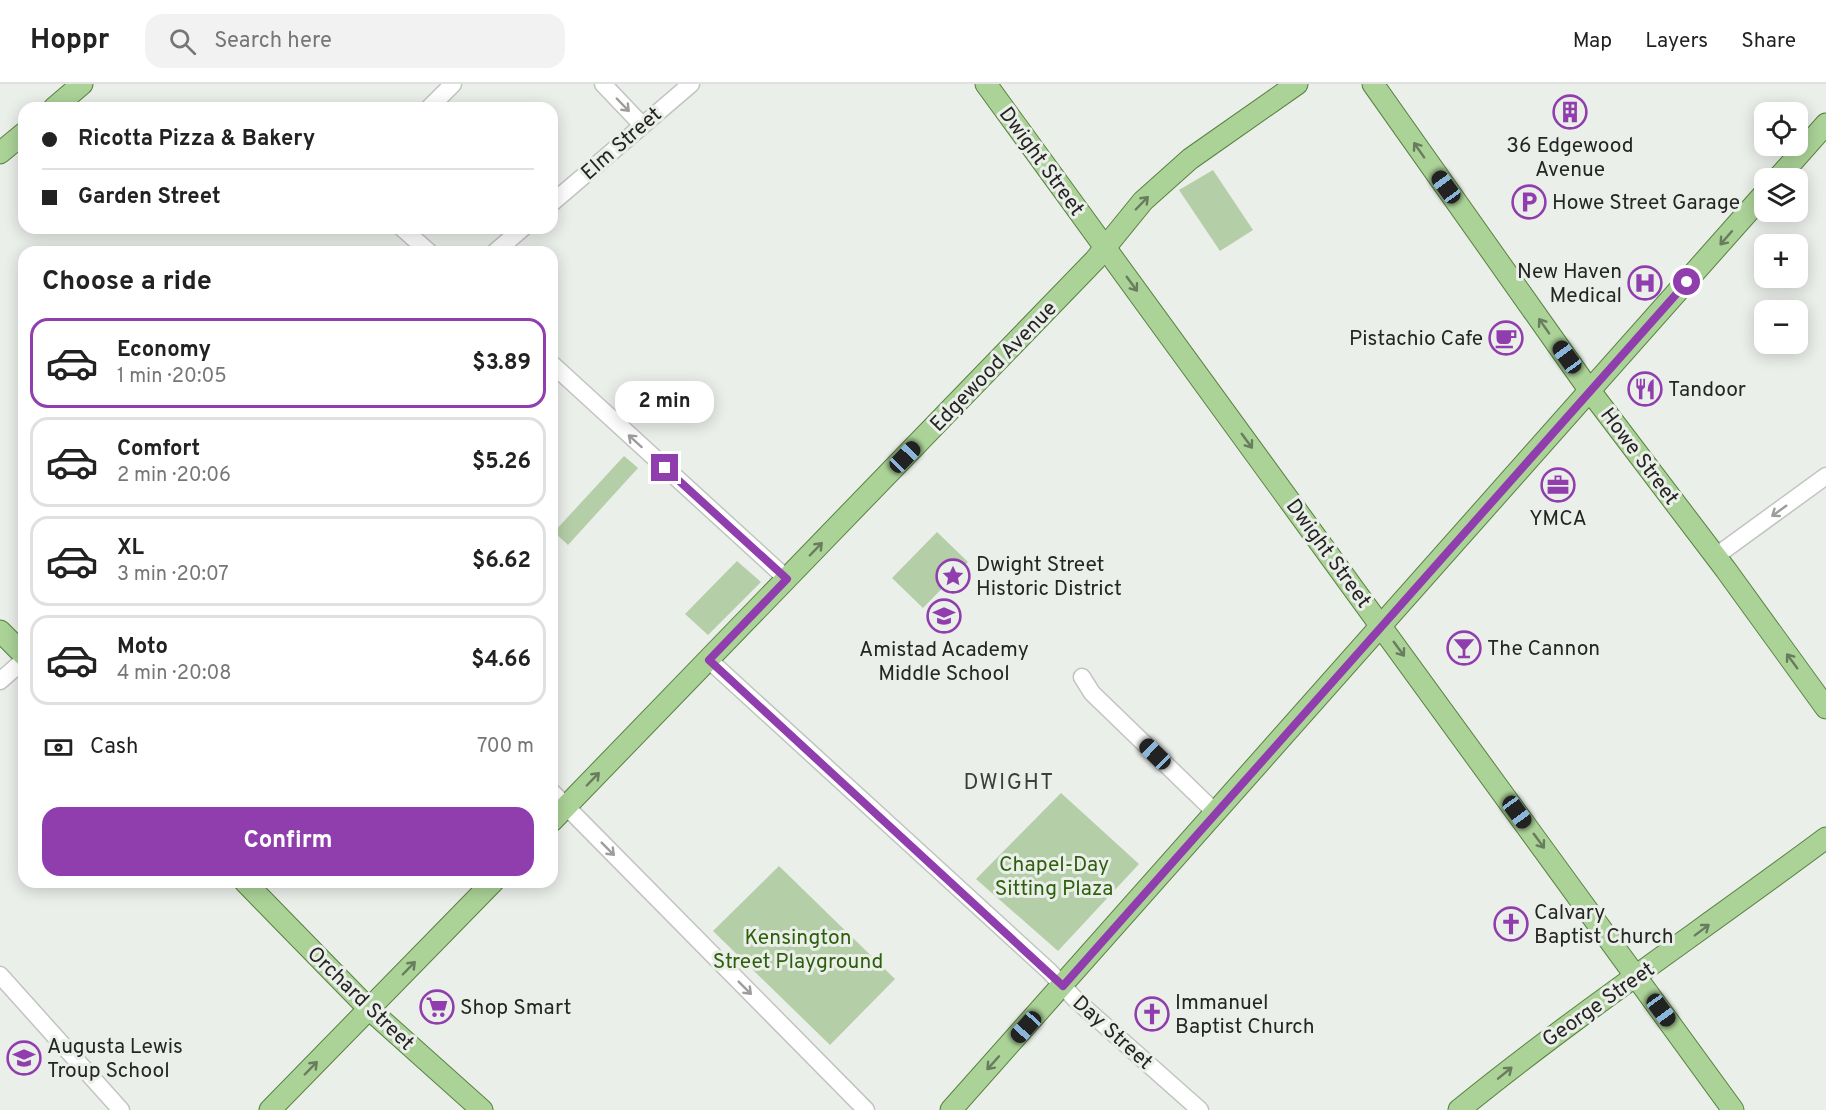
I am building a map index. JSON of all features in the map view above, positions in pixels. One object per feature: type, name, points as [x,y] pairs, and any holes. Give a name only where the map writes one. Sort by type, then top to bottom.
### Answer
[{"type":"main road","points":[[61,102],[82,84]]},
{"type":"main road","name":"Dwight Street","points":[[986,84],[1383,626],[1733,1110]]},
{"type":"main road","name":"Edgewood Avenue","points":[[558,806],[709,660],[1106,249],[1143,201],[1190,159],[1297,84]]},
{"type":"main road","name":"Howe Street","points":[[1373,84],[1590,391],[1716,556],[1826,708]]},
{"type":"main road","points":[[1787,168],[1826,124]]},
{"type":"main road","points":[[0,153],[18,138]]},
{"type":"main road","points":[[951,1110],[1754,205]]},
{"type":"main road","points":[[0,631],[18,649]]},
{"type":"main road","name":"George Street","points":[[1459,1110],[1542,1044],[1826,838]]},
{"type":"main road","name":"Orchard Street","points":[[251,888],[369,1009],[482,1110]]},
{"type":"main road","points":[[270,1110],[487,888]]},
{"type":"street","points":[[435,102],[453,84]]},
{"type":"street","points":[[603,84],[642,125]]},
{"type":"street","name":"Elm Street","points":[[558,198],[691,84]]},
{"type":"street","points":[[409,234],[422,246]]},
{"type":"street","points":[[502,246],[516,234]]},
{"type":"street","points":[[558,369],[787,579]]},
{"type":"street","points":[[1716,556],[1826,476]]},
{"type":"street","name":"Day Street","points":[[709,660],[1200,1110]]},
{"type":"street","points":[[0,681],[18,665]]},
{"type":"street","points":[[1082,677],[1092,693],[1215,812]]},
{"type":"street","points":[[558,808],[866,1110]]},
{"type":"street","points":[[0,975],[121,1110]]},
{"type":"green space","points":[[1213,170],[1253,230],[1220,251],[1179,190]]},
{"type":"green space","points":[[624,456],[638,468],[568,545],[558,536],[558,528]]},
{"type":"green space","points":[[937,532],[968,562],[923,608],[892,578]]},
{"type":"green space","points":[[737,561],[761,582],[708,635],[685,614]]},
{"type":"green space","name":"Chapel-Day Sitting Plaza","points":[[1061,793],[1139,864],[1058,951],[976,879]]},
{"type":"green space","name":"Kensington Street Playground","points":[[779,866],[895,979],[830,1045],[713,931]]},
{"type":"place","name":"36 Edgewood Avenue","points":[[1570,112]]},
{"type":"place","name":"Howe Street Garage","points":[[1529,202]]},
{"type":"place","name":"New Haven Medical","points":[[1645,283]]},
{"type":"place","name":"Pistachio Cafe","points":[[1506,338]]},
{"type":"place","name":"Tandoor","points":[[1645,389]]},
{"type":"place","name":"YMCA","points":[[1558,485]]},
{"type":"place","name":"Dwight Street Historic District","points":[[953,576]]},
{"type":"place","name":"Amistad Academy Middle School","points":[[944,616]]},
{"type":"place","name":"The Cannon","points":[[1464,648]]},
{"type":"place","name":"Calvary Baptist Church","points":[[1511,924]]},
{"type":"place","name":"Shop Smart","points":[[437,1007]]},
{"type":"place","name":"Immanuel Baptist Church","points":[[1152,1014]]},
{"type":"place","name":"Augusta Lewis Troup School","points":[[24,1058]]},
{"type":"district","name":"DWIGHT","points":[[1009,781]]},
{"type":"route","points":[[665,468],[787,579],[709,660],[1063,986],[1687,282]]}]
